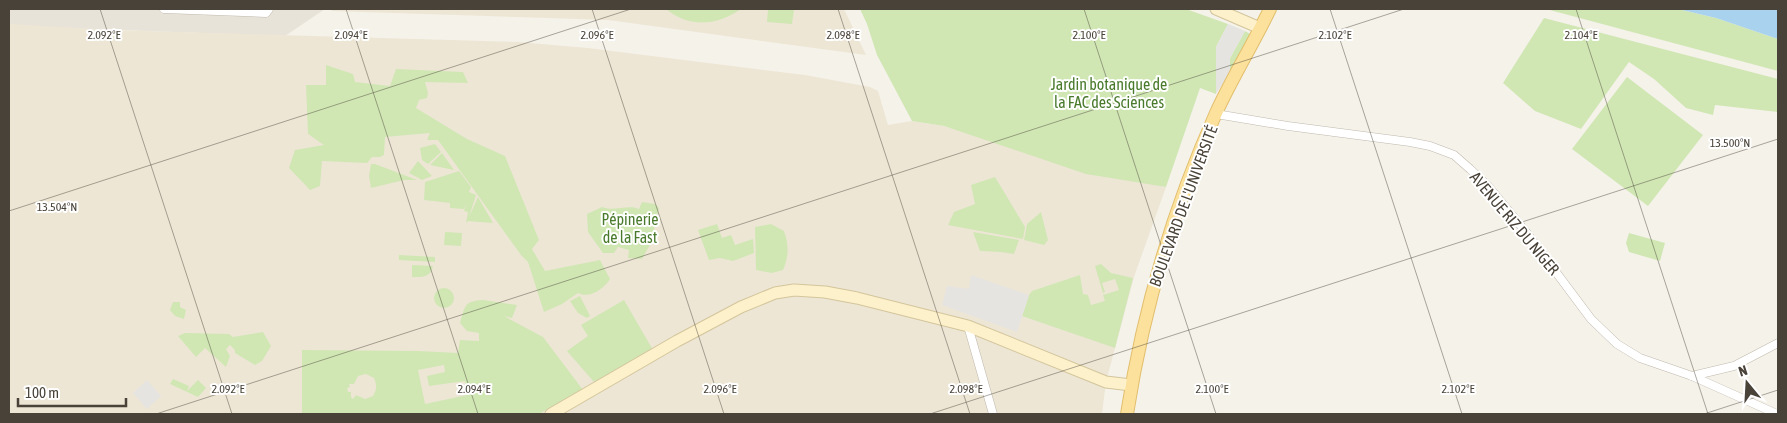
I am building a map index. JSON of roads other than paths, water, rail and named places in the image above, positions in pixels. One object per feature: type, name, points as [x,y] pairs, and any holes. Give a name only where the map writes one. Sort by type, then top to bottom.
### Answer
[{"type":"main road","name":"BOULEVARD DE L'UNIVERSITÉ","points":[[1127,414],[1131,385],[1150,298],[1186,188],[1216,114],[1270,9]]},
{"type":"street","points":[[164,9],[266,13],[269,9]]},
{"type":"street","points":[[1216,9],[1260,28]]},
{"type":"street","name":"AVENUE RIZ DU NIGER","points":[[1216,114],[1288,126],[1410,142],[1430,146],[1454,156],[1482,180],[1514,217],[1591,319],[1611,339],[1640,358],[1692,376],[1778,414]]},
{"type":"street","points":[[550,414],[677,341],[741,307],[775,293],[794,290],[825,292],[857,298],[968,326],[1106,382],[1131,385]]},
{"type":"street","points":[[968,326],[993,414]]},
{"type":"street","points":[[1692,376],[1734,366],[1778,343]]},
{"type":"water","points":[[1678,9],[1778,9],[1778,39],[1716,18]]},
{"type":"park label","name":"Jardin botanique de la FAC des Sciences","points":[[1109,93]]},
{"type":"park label","name":"Pépinerie de la Fast","points":[[630,228]]}]
